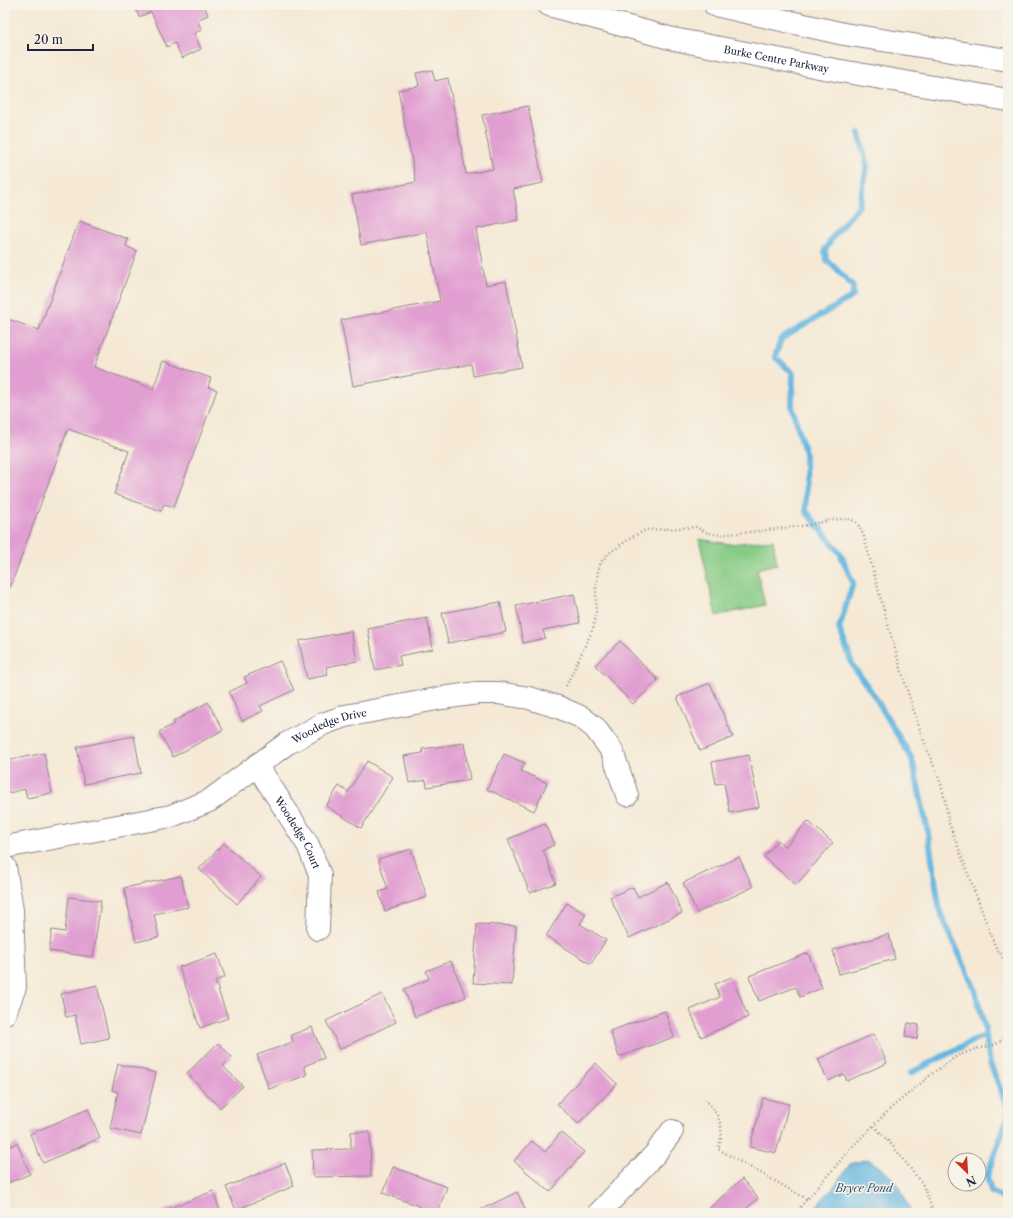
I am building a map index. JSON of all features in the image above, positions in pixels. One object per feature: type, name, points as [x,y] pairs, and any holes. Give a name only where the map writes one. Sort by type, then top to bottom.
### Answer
[{"type":"street","name":"Burke Centre Parkway","points":[[549,5],[673,39],[824,68],[1008,100]]},
{"type":"street","points":[[715,5],[844,34],[1008,60]]},
{"type":"street","name":"Woodedge Drive","points":[[5,847],[171,816],[209,801],[286,744],[323,724],[344,716],[478,693],[529,698],[558,707],[581,717],[596,728],[612,751],[627,795]]},
{"type":"street","name":"Woodedge Court","points":[[257,766],[308,846],[320,875],[318,929]]},
{"type":"street","points":[[5,867],[12,910],[15,987],[5,1013]]},
{"type":"street","points":[[599,1213],[655,1154],[672,1131]]},
{"type":"path","points":[[566,687],[593,629],[596,615],[598,570],[601,562],[608,554],[632,537],[646,530],[696,527],[708,533],[720,535],[801,526],[828,521],[852,520],[859,525],[862,531],[888,629],[922,736],[941,784],[949,823],[995,946],[1004,959],[1008,961]]},
{"type":"path","points":[[795,1213],[854,1145],[891,1108],[933,1073],[957,1056],[975,1049],[994,1045],[1008,1037]]},
{"type":"path","points":[[705,1098],[717,1112],[720,1121],[721,1142],[718,1149],[807,1199]]},
{"type":"path","points":[[874,1126],[891,1144],[922,1184],[934,1213]]},
{"type":"green space","points":[[699,539],[729,544],[773,540],[777,564],[757,569],[765,605],[716,616]]},
{"type":"water","name":"Bryce Pond","points":[[868,1159],[888,1173],[900,1188],[912,1213],[810,1213],[837,1183],[850,1164]]},
{"type":"building","points":[[134,5],[204,5],[208,15],[197,20],[202,30],[194,33],[201,49],[182,58],[175,43],[167,47],[151,12],[139,17]]},
{"type":"building","points":[[432,70],[435,81],[448,78],[466,174],[493,169],[482,115],[528,106],[543,183],[513,189],[519,220],[476,229],[486,285],[506,281],[522,367],[473,376],[471,364],[353,386],[341,320],[440,301],[427,232],[361,245],[352,195],[416,182],[398,90],[419,86],[416,73]]},
{"type":"building","points":[[79,221],[128,239],[126,246],[137,251],[94,367],[153,389],[163,361],[211,378],[208,387],[217,390],[174,507],[164,504],[161,511],[114,494],[129,451],[68,429],[10,588],[5,586],[5,318],[39,330]]},
{"type":"building","points":[[574,594],[580,623],[543,630],[545,638],[523,643],[516,606]]},
{"type":"building","points":[[500,602],[506,632],[448,643],[442,613]]},
{"type":"building","points":[[427,618],[433,649],[399,656],[401,665],[375,670],[368,629]]},
{"type":"building","points":[[351,631],[357,661],[326,667],[328,675],[307,679],[299,641]]},
{"type":"building","points":[[620,641],[658,680],[633,704],[595,665]]},
{"type":"building","points":[[280,661],[294,690],[260,706],[263,711],[242,721],[229,692],[247,683],[244,677]]},
{"type":"building","points":[[710,683],[733,737],[700,751],[677,697]]},
{"type":"building","points":[[208,702],[223,730],[173,757],[159,732],[174,724],[173,722]]},
{"type":"building","points":[[134,736],[141,773],[84,784],[77,747]]},
{"type":"building","points":[[464,743],[470,780],[427,787],[426,780],[409,783],[404,756],[423,753],[422,749]]},
{"type":"building","points":[[44,753],[52,793],[27,798],[25,789],[5,794],[5,761]]},
{"type":"building","points":[[504,754],[525,763],[521,771],[547,783],[534,811],[487,789]]},
{"type":"building","points":[[749,755],[759,807],[730,813],[724,783],[716,784],[712,762]]},
{"type":"building","points":[[367,761],[393,777],[361,828],[326,806],[339,786],[348,792]]},
{"type":"building","points":[[808,821],[833,843],[796,885],[764,857],[778,840],[785,847]]},
{"type":"building","points":[[545,824],[554,845],[543,850],[556,883],[530,893],[508,839]]},
{"type":"building","points":[[224,843],[261,877],[237,904],[199,869]]},
{"type":"building","points":[[411,849],[427,897],[385,911],[379,892],[388,889],[378,859]]},
{"type":"building","points":[[739,857],[753,887],[697,913],[683,883]]},
{"type":"building","points":[[181,876],[188,907],[154,914],[159,937],[136,942],[124,888]]},
{"type":"building","points":[[668,882],[682,913],[629,938],[610,897],[633,887],[638,897]]},
{"type":"building","points":[[69,897],[101,901],[93,957],[49,951],[52,930],[65,932]]},
{"type":"building","points":[[567,903],[586,914],[580,924],[606,940],[591,964],[546,936]]},
{"type":"building","points":[[477,924],[516,926],[512,985],[473,983]]},
{"type":"building","points":[[889,934],[895,959],[839,974],[833,950]]},
{"type":"building","points":[[808,953],[822,988],[800,997],[796,987],[759,1001],[749,976]]},
{"type":"building","points":[[217,954],[225,977],[215,981],[228,1018],[200,1028],[179,967]]},
{"type":"building","points":[[451,961],[466,997],[415,1017],[404,989],[429,979],[426,971]]},
{"type":"building","points":[[732,977],[748,1017],[701,1037],[690,1010],[720,997],[715,984]]},
{"type":"building","points":[[97,985],[109,1038],[81,1044],[75,1015],[66,1017],[61,994]]},
{"type":"building","points":[[382,994],[396,1022],[340,1049],[326,1021]]},
{"type":"building","points":[[665,1011],[674,1037],[619,1057],[610,1031]]},
{"type":"building","points":[[908,1023],[919,1025],[917,1039],[905,1037]]},
{"type":"building","points":[[312,1027],[324,1058],[304,1066],[307,1075],[269,1089],[257,1055],[293,1042],[291,1035]]},
{"type":"building","points":[[874,1034],[887,1063],[847,1081],[844,1074],[828,1081],[818,1059]]},
{"type":"building","points":[[218,1043],[232,1057],[223,1066],[243,1086],[220,1108],[187,1073]]},
{"type":"building","points":[[596,1063],[617,1084],[578,1124],[557,1104]]},
{"type":"building","points":[[118,1064],[156,1073],[141,1135],[110,1128],[118,1092],[112,1090]]},
{"type":"building","points":[[763,1098],[789,1104],[776,1153],[750,1147]]},
{"type":"building","points":[[88,1109],[100,1138],[43,1163],[30,1134]]},
{"type":"building","points":[[351,1132],[370,1132],[371,1176],[313,1177],[312,1150],[351,1149]]},
{"type":"building","points":[[561,1132],[584,1152],[550,1192],[514,1161],[532,1141],[545,1152]]},
{"type":"building","points":[[17,1143],[30,1174],[5,1184],[5,1149]]},
{"type":"building","points":[[285,1163],[294,1186],[236,1210],[226,1187]]},
{"type":"building","points":[[393,1167],[447,1187],[437,1213],[417,1212],[419,1206],[383,1193]]},
{"type":"building","points":[[742,1179],[758,1198],[742,1213],[704,1213]]},
{"type":"building","points":[[213,1191],[221,1213],[158,1213]]},
{"type":"building","points":[[517,1192],[527,1213],[474,1213]]},
{"type":"waterway","points":[[859,133],[867,166],[859,206],[832,238],[825,250],[826,259],[853,286],[853,296],[781,339],[775,357],[793,373],[792,406],[805,453],[806,511],[840,553],[853,583],[839,628],[853,666],[875,697],[912,759],[927,827],[940,912],[974,987],[984,1024],[990,1063],[1008,1108]]},
{"type":"waterway","points":[[911,1073],[976,1039],[986,1036]]},
{"type":"waterway","points":[[1008,1116],[987,1176],[991,1192],[1008,1201]]}]
